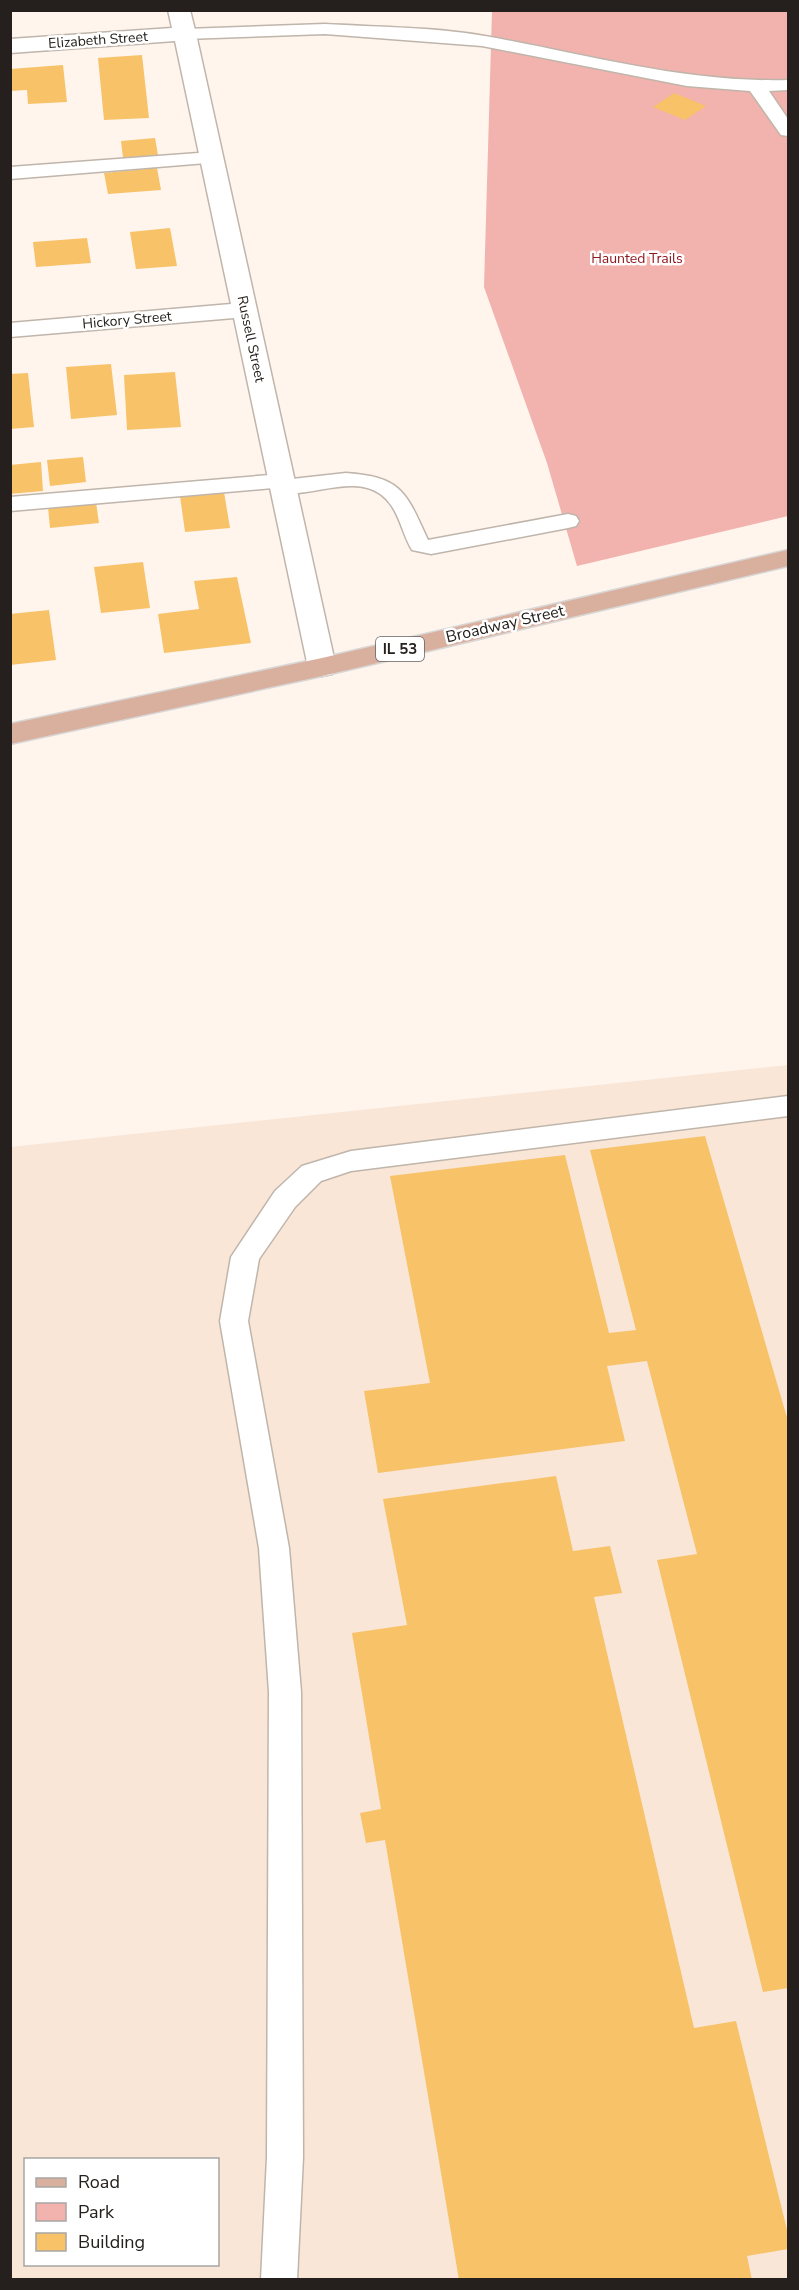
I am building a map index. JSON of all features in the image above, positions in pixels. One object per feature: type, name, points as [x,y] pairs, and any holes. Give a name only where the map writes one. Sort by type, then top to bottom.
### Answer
[{"type":"main road","name":"Broadway Street","points":[[10,734],[322,667],[789,558]]},
{"type":"street","name":"Elizabeth Street","points":[[10,46],[182,22]]},
{"type":"street","name":"Russell Street","points":[[182,22],[322,667]]},
{"type":"street","name":"Hickory Street","points":[[10,330],[244,310]]},
{"type":"lane","points":[[182,22],[404,34],[482,41],[687,81],[756,86],[789,85]]},
{"type":"lane","points":[[756,86],[789,131]]},
{"type":"lane","points":[[10,173],[212,158]]},
{"type":"lane","points":[[10,504],[355,480],[378,483],[400,501],[420,545],[431,547],[568,521]]},
{"type":"lane","points":[[279,2280],[285,2157],[285,1692],[274,1548],[234,1321],[245,1257],[285,1199],[312,1173],[351,1161],[789,1106]]},
{"type":"shaded area","points":[[788,1065],[788,2279],[11,2279],[10,1147]]},
{"type":"green space","name":"Haunted Trails","points":[[492,11],[788,11],[788,516],[577,566],[547,463],[484,287]]},
{"type":"building","points":[[142,55],[149,118],[104,120],[98,58]]},
{"type":"building","points":[[63,65],[67,102],[28,104],[27,90],[10,91],[10,69]]},
{"type":"building","points":[[674,93],[706,106],[685,120],[653,107]]},
{"type":"building","points":[[155,138],[158,155],[123,158],[121,141]]},
{"type":"building","points":[[157,168],[161,190],[108,194],[104,173]]},
{"type":"building","points":[[170,228],[177,266],[136,269],[130,232]]},
{"type":"building","points":[[87,238],[91,263],[36,267],[33,242]]},
{"type":"building","points":[[111,364],[117,415],[71,419],[66,367]]},
{"type":"building","points":[[175,372],[181,427],[127,430],[124,375]]},
{"type":"building","points":[[28,373],[34,427],[10,429],[10,374]]},
{"type":"building","points":[[83,457],[86,482],[50,486],[47,460]]},
{"type":"building","points":[[41,462],[43,491],[10,494],[10,465]]},
{"type":"building","points":[[224,492],[230,528],[185,532],[180,496]]},
{"type":"building","points":[[96,502],[99,523],[50,528],[48,507]]},
{"type":"building","points":[[143,562],[150,608],[101,613],[94,567]]},
{"type":"building","points":[[237,577],[251,643],[164,653],[158,614],[199,609],[194,581]]},
{"type":"building","points":[[49,610],[56,660],[10,665],[10,614]]},
{"type":"building","points":[[705,1136],[788,1421],[788,1988],[763,1992],[657,1560],[697,1554],[647,1361],[607,1366],[625,1441],[378,1473],[364,1391],[430,1383],[390,1176],[565,1155],[609,1333],[636,1330],[590,1150]]},
{"type":"building","points":[[556,1476],[573,1551],[610,1546],[622,1593],[594,1597],[694,2028],[736,2021],[788,2234],[788,2249],[747,2256],[752,2280],[459,2280],[385,1840],[366,1843],[360,1813],[381,1809],[352,1633],[407,1625],[383,1499]]}]
